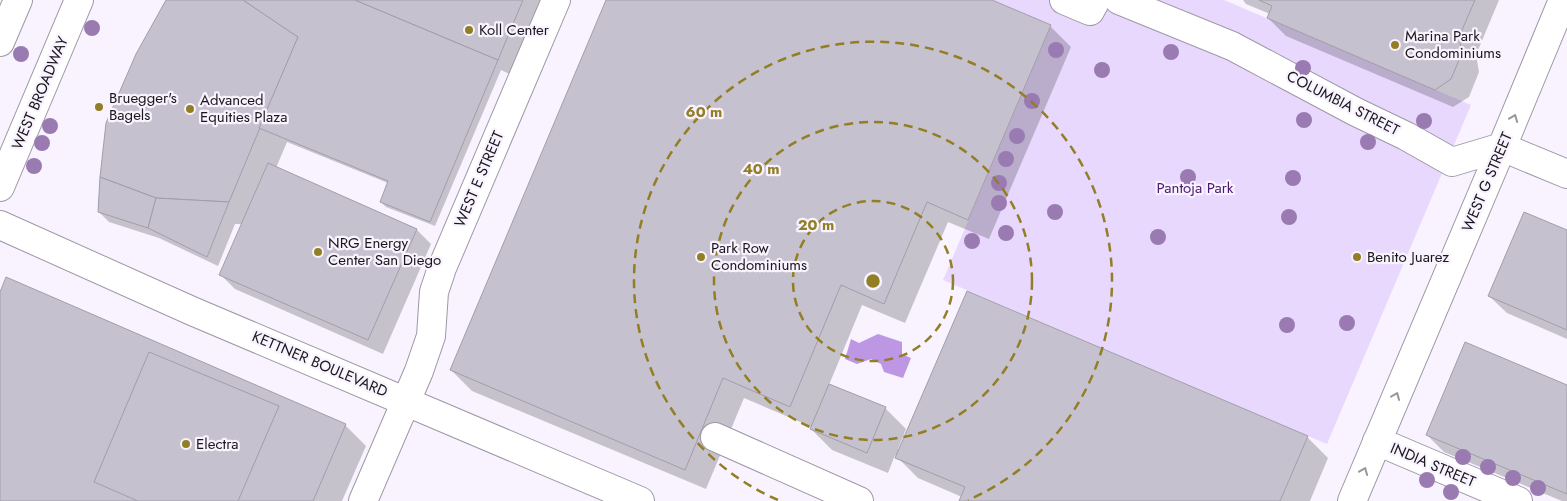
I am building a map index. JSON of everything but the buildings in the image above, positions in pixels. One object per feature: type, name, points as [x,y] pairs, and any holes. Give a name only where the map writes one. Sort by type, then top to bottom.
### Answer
[{"type":"main road","points":[[0,42],[18,0]]},
{"type":"main road","name":"WEST BROADWAY","points":[[0,187],[79,0]]},
{"type":"main road","name":"WEST E STREET","points":[[362,501],[419,371],[431,336],[434,292],[442,268],[556,0]]},
{"type":"main road","points":[[1064,0],[1090,11],[1096,0]]},
{"type":"main road","name":"COLUMBIA STREET","points":[[1119,0],[1232,46],[1356,112],[1406,136],[1452,162],[1502,147]]},
{"type":"main road","name":"WEST G STREET","points":[[1352,501],[1563,0]]},
{"type":"main road","points":[[1502,147],[1567,174]]},
{"type":"main road","name":"KETTNER BOULEVARD","points":[[0,225],[192,311],[640,501]]},
{"type":"main road","points":[[715,437],[859,501]]},
{"type":"main road","name":"INDIA STREET","points":[[1377,441],[1477,493],[1518,501]]},
{"type":"green space","name":"Pantoja Park","points":[[992,0],[1224,0],[1471,105],[1327,444],[943,280],[1051,26]]},
{"type":"shaded area","points":[[878,334],[902,342],[902,354],[911,358],[903,378],[884,372],[881,364],[871,359],[857,364],[845,359],[851,339],[859,343]]},
{"type":"place","name":"Koll Center","points":[[469,30]]},
{"type":"place","name":"Marina Park Condominiums","points":[[1395,45]]},
{"type":"place","name":"Bruegger's Bagels","points":[[99,107]]},
{"type":"place","name":"Advanced Equities Plaza","points":[[190,109]]},
{"type":"place","name":"NRG Energy Center San Diego","points":[[318,252]]},
{"type":"place","name":"Park Row Condominiums","points":[[701,257]]},
{"type":"place","name":"Benito Juarez","points":[[1357,257]]},
{"type":"place","name":"Electra","points":[[186,444]]}]
